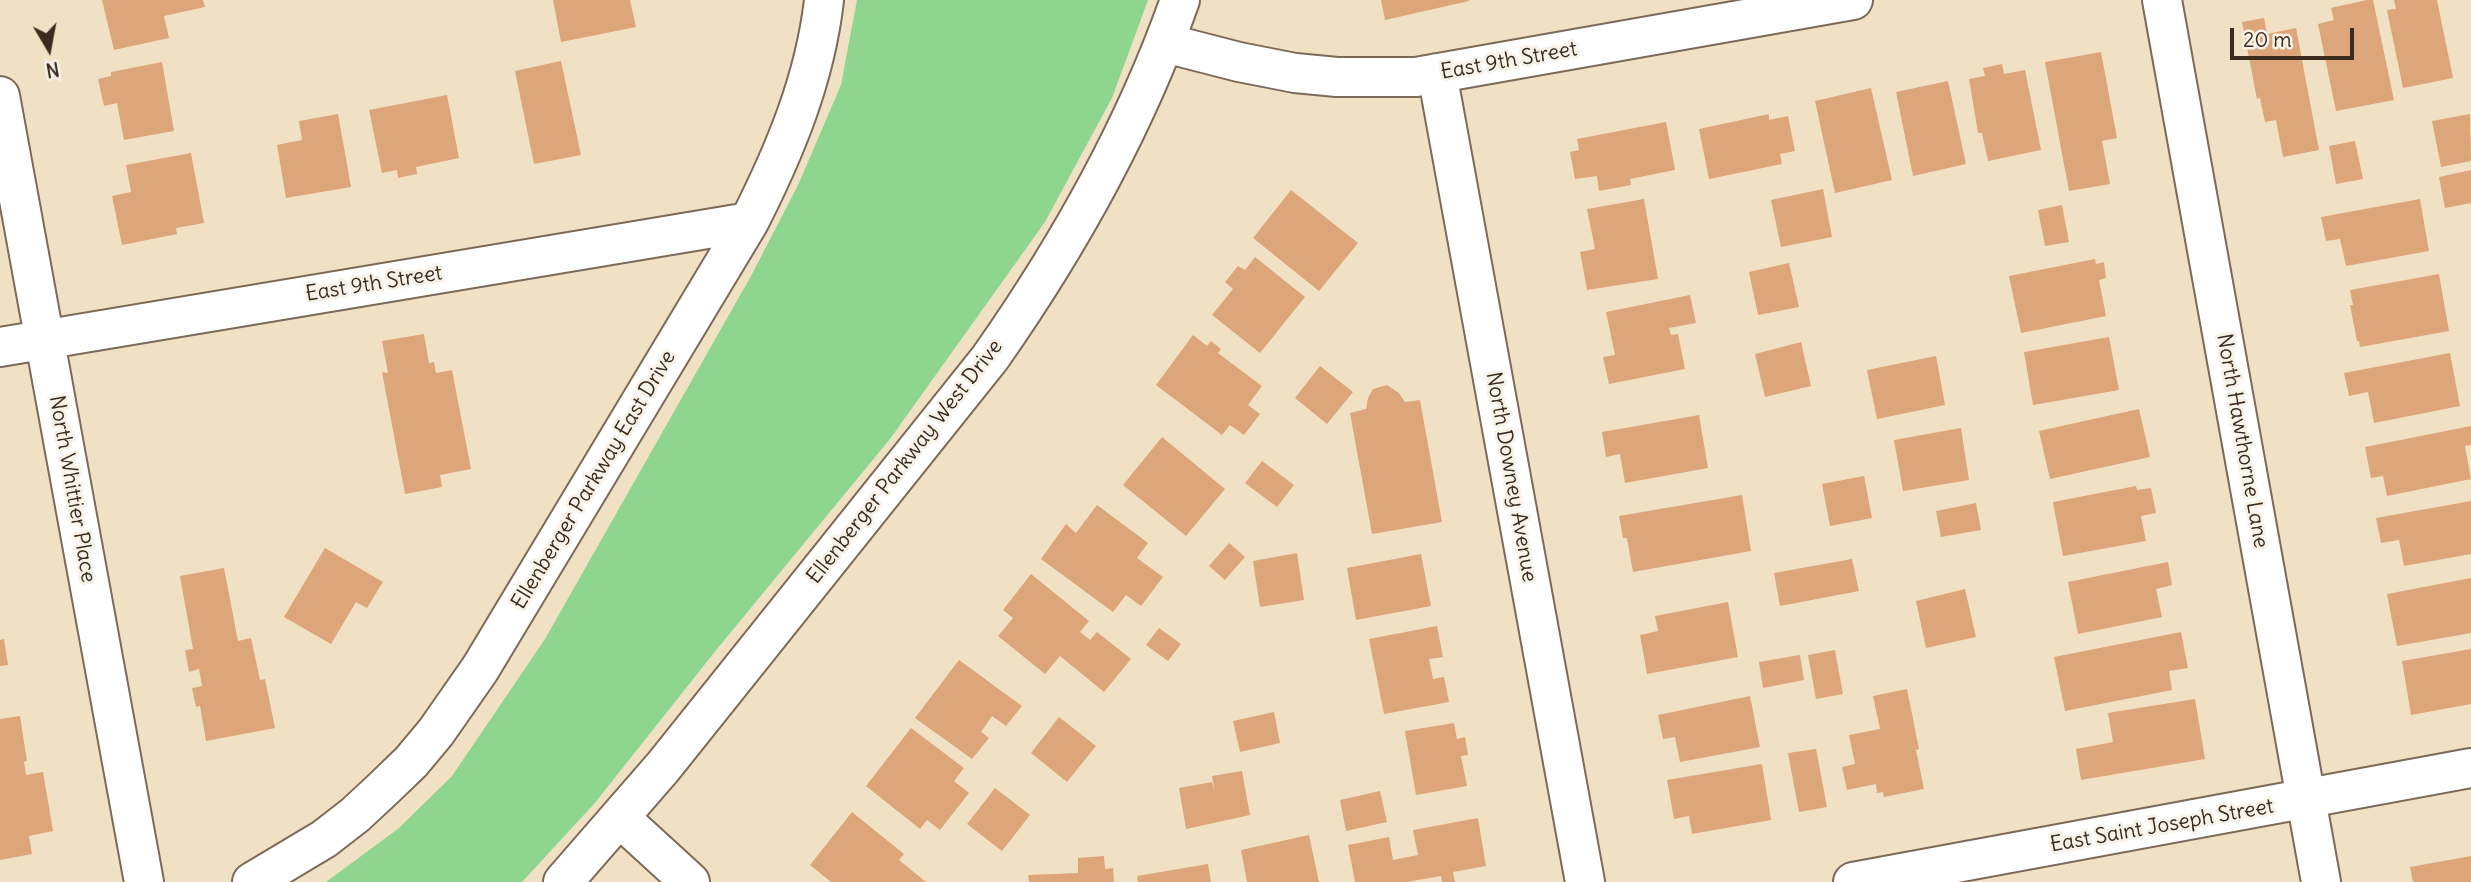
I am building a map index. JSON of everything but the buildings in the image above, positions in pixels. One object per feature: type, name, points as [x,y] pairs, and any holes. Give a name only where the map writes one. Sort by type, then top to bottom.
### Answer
[{"type":"street","name":"Ellenberger Parkway East Drive","points":[[252,882],[293,860],[355,815],[411,762],[436,732],[480,668],[749,222],[797,117],[822,26],[824,0]]},
{"type":"street","name":"Ellenberger Parkway West Drive","points":[[563,882],[663,767],[1023,312],[1083,214],[1118,145],[1165,43],[1180,0]]},
{"type":"street","name":"East 9th Street","points":[[1165,43],[1295,73],[1375,78],[1416,77],[1853,0]]},
{"type":"street","name":"North Hawthorne Lane","points":[[2162,0],[2321,882]]},
{"type":"street","name":"North Downey Avenue","points":[[1437,73],[1585,882]]},
{"type":"street","name":"North Whittier Place","points":[[0,96],[144,882]]},
{"type":"street","name":"East 9th Street","points":[[0,347],[749,222]]},
{"type":"street","name":"East Saint Joseph Street","points":[[1853,882],[2471,768]]},
{"type":"street","points":[[620,818],[690,882]]},
{"type":"green space","points":[[857,0],[1148,0],[1112,98],[1045,222],[890,439],[594,804],[522,882],[326,882],[399,828],[452,776],[545,639],[751,276],[798,185],[841,85]]}]
